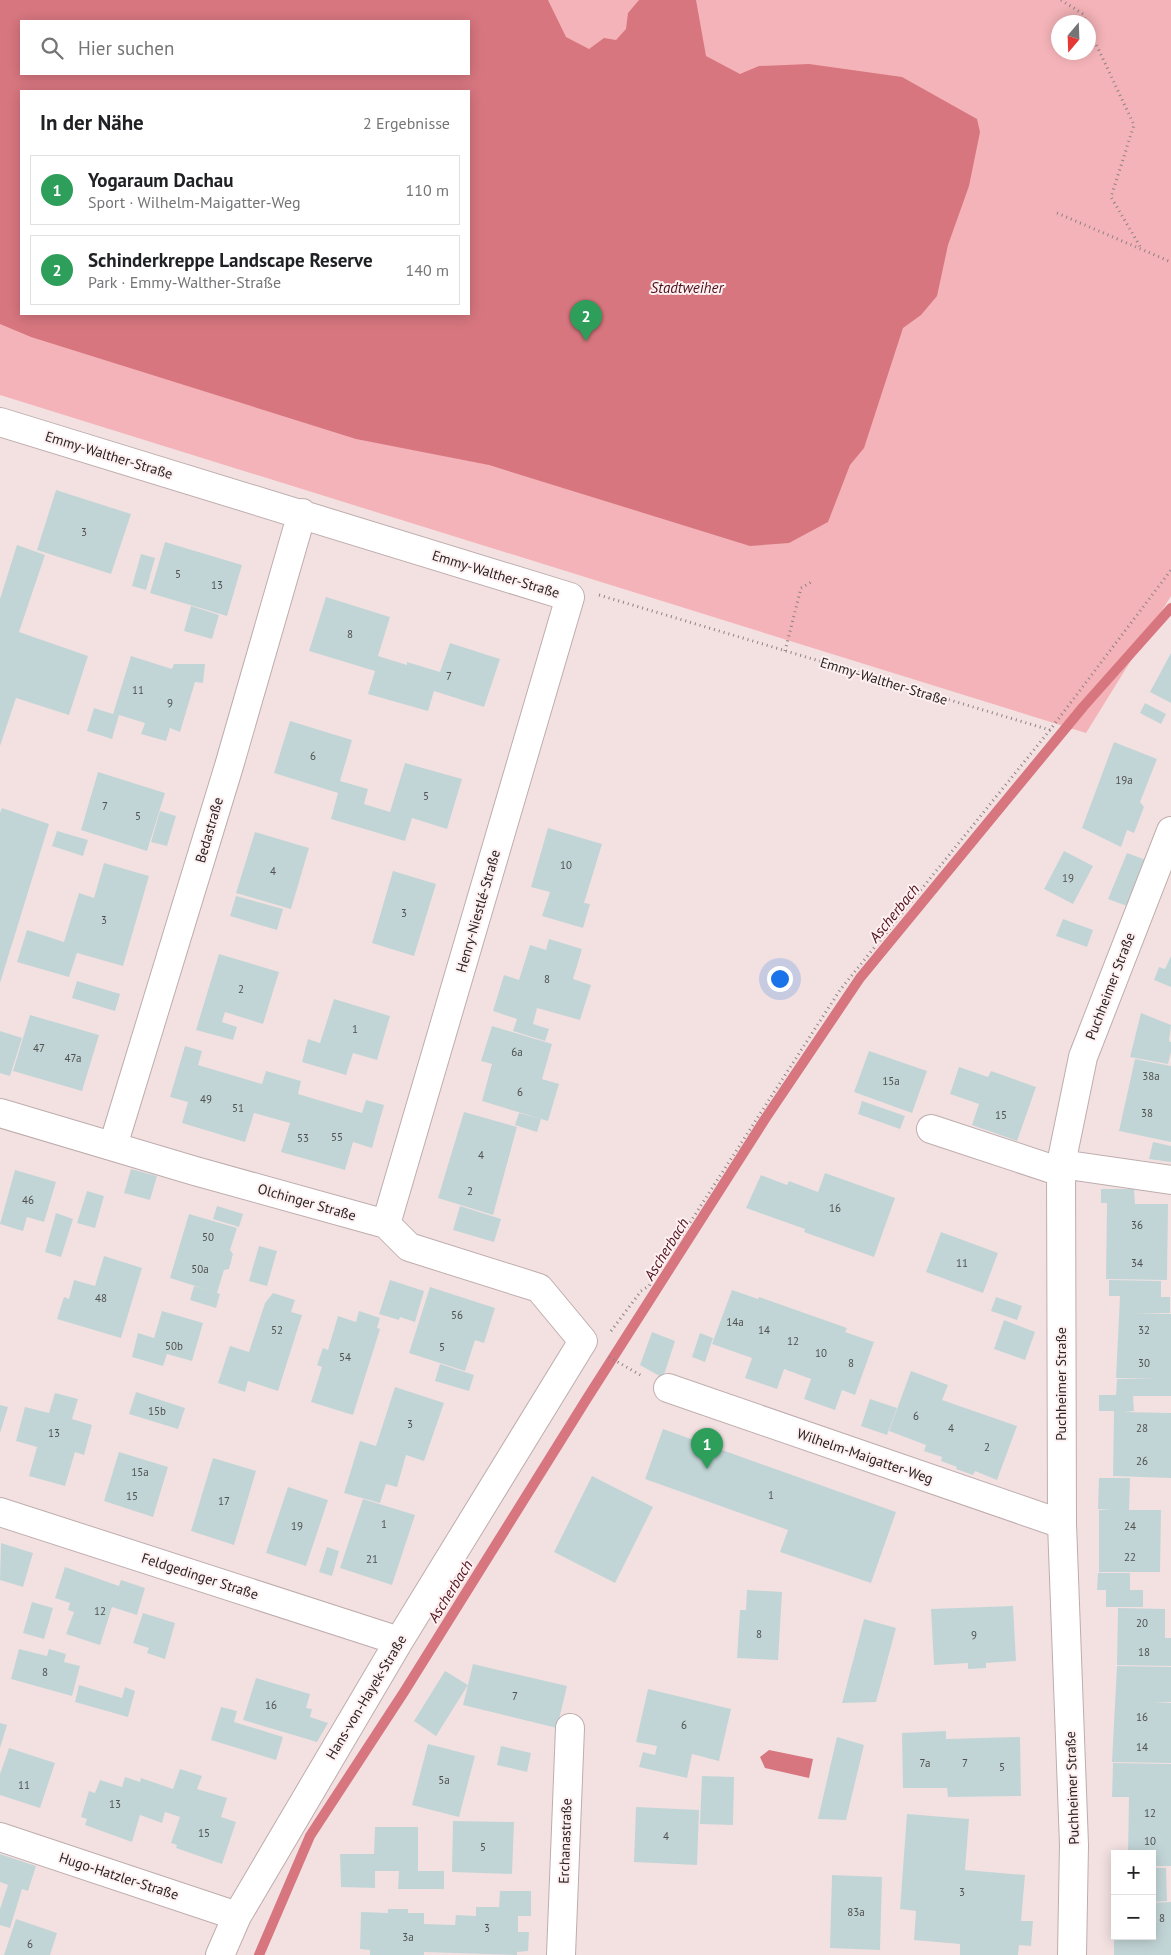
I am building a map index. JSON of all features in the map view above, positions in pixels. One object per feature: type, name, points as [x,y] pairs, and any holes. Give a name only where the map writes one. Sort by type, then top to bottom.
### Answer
[{"type":"street","name":"Emmy-Walther-Straße","points":[[0,422],[570,597]]},
{"type":"street","name":"Bedastraße","points":[[113,1146],[302,514]]},
{"type":"street","name":"Henry-Niestlé-Straße","points":[[386,1224],[570,597]]},
{"type":"street","name":"Puchheimer Straße","points":[[1072,1955],[1074,1844],[1062,1524],[1061,1168],[1082,1057],[1171,830]]},
{"type":"street","name":"Olchinger Straße","points":[[0,1113],[386,1224],[409,1246],[539,1288],[598,1344]]},
{"type":"street","points":[[931,1129],[1061,1168],[1171,1180]]},
{"type":"street","name":"Hans-von-Hayek-Straße","points":[[220,1955],[237,1916],[399,1641],[598,1344]]},
{"type":"street","name":"Wilhelm-Maigatter-Weg","points":[[668,1388],[1062,1524]]},
{"type":"street","name":"Feldgedinger Straße","points":[[0,1512],[399,1641]]},
{"type":"street","name":"Erchanastraße","points":[[562,1955],[570,1728]]},
{"type":"street","name":"Hugo-Hatzler-Straße","points":[[0,1837],[237,1916]]},
{"type":"path","points":[[1061,0],[1083,15]]},
{"type":"path","points":[[1096,44],[1134,125],[1111,197],[1141,248]]},
{"type":"path","points":[[1058,213],[1171,262]]},
{"type":"path","points":[[632,1372],[598,1344],[641,1290],[649,1286],[840,990],[1050,730],[1171,570]]},
{"type":"path","points":[[785,651],[801,588],[813,581]]},
{"type":"path","name":"Emmy-Walther-Straße","points":[[570,597],[585,591],[1050,730]]},
{"type":"shaded area","points":[[0,0],[1171,0],[1171,596],[1086,733],[0,395]]},
{"type":"water","name":"Stadtweiher","points":[[0,0],[548,0],[566,37],[589,49],[604,38],[616,40],[626,29],[628,13],[639,0],[696,0],[706,56],[740,74],[759,66],[809,64],[902,77],[977,119],[980,132],[969,186],[948,245],[937,296],[921,315],[903,328],[864,448],[850,465],[828,522],[789,543],[750,546],[489,465],[356,439],[31,337],[0,324]]},
{"type":"water","points":[[769,1750],[813,1759],[809,1778],[765,1768],[760,1757]]},
{"type":"building","points":[[56,490],[131,514],[111,574],[37,550]]},
{"type":"building","points":[[165,542],[242,565],[227,616],[150,593]]},
{"type":"building","points":[[17,545],[45,555],[19,632],[88,656],[69,715],[16,698],[0,746],[0,599]]},
{"type":"building","points":[[141,554],[155,558],[146,590],[132,586]]},
{"type":"building","points":[[326,597],[390,617],[378,656],[440,672],[450,643],[500,659],[484,707],[434,691],[428,711],[368,694],[375,671],[309,651]]},
{"type":"building","points":[[191,606],[219,615],[212,639],[184,631]]},
{"type":"building","points":[[1171,653],[1171,703],[1150,692]]},
{"type":"building","points":[[131,656],[172,669],[174,664],[205,664],[203,683],[195,682],[180,732],[170,728],[166,741],[141,734],[145,723],[119,715],[112,739],[87,731],[94,708],[113,714]]},
{"type":"building","points":[[1145,703],[1166,714],[1161,724],[1140,713]]},
{"type":"building","points":[[290,721],[352,740],[340,781],[368,789],[364,804],[390,812],[405,763],[462,779],[447,829],[412,818],[405,841],[331,819],[338,793],[274,773]]},
{"type":"building","points":[[1114,742],[1157,759],[1140,802],[1144,807],[1134,833],[1127,830],[1121,847],[1082,828]]},
{"type":"building","points":[[98,772],[165,793],[147,851],[81,830]]},
{"type":"building","points":[[2,808],[49,824],[0,983],[0,813]]},
{"type":"building","points":[[160,811],[176,816],[167,846],[151,842]]},
{"type":"building","points":[[548,828],[602,844],[584,903],[590,904],[583,928],[542,916],[550,892],[531,887]]},
{"type":"building","points":[[57,831],[88,840],[83,856],[52,846]]},
{"type":"building","points":[[255,832],[309,848],[291,909],[236,893]]},
{"type":"building","points":[[1064,851],[1093,866],[1073,904],[1044,889]]},
{"type":"building","points":[[1127,853],[1146,860],[1127,906],[1108,899]]},
{"type":"building","points":[[104,863],[149,876],[123,966],[77,953],[69,977],[17,962],[27,930],[64,942],[79,893],[94,898]]},
{"type":"building","points":[[393,871],[436,884],[414,956],[372,943]]},
{"type":"building","points":[[236,896],[283,909],[277,930],[230,916]]},
{"type":"building","points":[[1063,919],[1093,930],[1087,947],[1056,936]]},
{"type":"building","points":[[549,939],[582,949],[573,979],[591,985],[580,1020],[537,1008],[533,1024],[549,1029],[545,1041],[513,1031],[517,1019],[493,1011],[504,975],[519,980],[530,945],[546,950]]},
{"type":"building","points":[[219,954],[279,972],[263,1024],[225,1012],[222,1022],[237,1027],[233,1040],[196,1030]]},
{"type":"building","points":[[1171,956],[1171,987],[1154,980],[1159,967],[1165,969]]},
{"type":"building","points":[[77,981],[120,994],[115,1011],[72,998]]},
{"type":"building","points":[[334,999],[390,1016],[377,1060],[353,1053],[346,1075],[302,1062],[308,1039],[320,1043]]},
{"type":"building","points":[[1141,1013],[1171,1025],[1169,1041],[1171,1042],[1171,1052],[1168,1064],[1130,1057]]},
{"type":"building","points":[[30,1015],[99,1035],[82,1091],[13,1071]]},
{"type":"building","points":[[492,1026],[552,1044],[542,1079],[559,1084],[548,1121],[482,1101],[492,1064],[481,1061]]},
{"type":"building","points":[[0,1031],[22,1038],[10,1076],[0,1073]]},
{"type":"building","points":[[185,1046],[202,1051],[198,1065],[262,1084],[266,1071],[301,1081],[298,1094],[362,1113],[366,1100],[384,1105],[372,1148],[353,1142],[345,1170],[281,1152],[290,1123],[254,1113],[245,1142],[182,1123],[188,1102],[170,1097]]},
{"type":"building","points":[[869,1051],[927,1071],[912,1113],[854,1092]]},
{"type":"building","points":[[1135,1059],[1171,1066],[1171,1142],[1119,1131]]},
{"type":"building","points":[[959,1067],[988,1077],[991,1071],[1036,1087],[1017,1141],[972,1125],[979,1104],[950,1094]]},
{"type":"building","points":[[862,1101],[905,1116],[900,1129],[858,1114]]},
{"type":"building","points":[[464,1112],[517,1127],[493,1215],[438,1198]]},
{"type":"building","points":[[519,1113],[541,1119],[537,1132],[515,1125]]},
{"type":"building","points":[[1153,1142],[1171,1146],[1171,1162],[1149,1159]]},
{"type":"building","points":[[131,1169],[157,1176],[150,1200],[124,1193]]},
{"type":"building","points":[[15,1170],[56,1182],[44,1222],[27,1217],[23,1231],[0,1224]]},
{"type":"building","points":[[825,1173],[895,1198],[874,1257],[804,1232],[805,1229],[746,1208],[761,1175],[787,1185],[789,1181],[818,1192]]},
{"type":"building","points":[[1101,1189],[1134,1189],[1135,1204],[1168,1204],[1167,1280],[1106,1279],[1107,1203],[1101,1203]]},
{"type":"building","points":[[87,1191],[104,1196],[95,1228],[77,1223]]},
{"type":"building","points":[[217,1206],[243,1214],[239,1227],[213,1219]]},
{"type":"building","points":[[460,1206],[501,1219],[494,1242],[453,1230]]},
{"type":"building","points":[[56,1213],[73,1219],[61,1257],[45,1252]]},
{"type":"building","points":[[189,1214],[237,1228],[230,1250],[233,1254],[229,1269],[224,1270],[217,1293],[220,1294],[216,1308],[190,1300],[194,1286],[208,1290],[170,1278]]},
{"type":"building","points":[[941,1232],[998,1253],[983,1293],[926,1272]]},
{"type":"building","points":[[259,1246],[277,1251],[267,1286],[249,1281]]},
{"type":"building","points":[[104,1256],[142,1268],[121,1338],[57,1319],[64,1297],[69,1299],[74,1280],[95,1286]]},
{"type":"building","points":[[390,1280],[424,1291],[415,1322],[400,1317],[399,1320],[379,1314]]},
{"type":"building","points":[[1109,1280],[1161,1281],[1161,1297],[1170,1297],[1170,1313],[1133,1314],[1171,1314],[1171,1396],[1133,1396],[1134,1411],[1124,1412],[1171,1413],[1171,1478],[1113,1476],[1114,1411],[1099,1411],[1099,1395],[1116,1395],[1117,1379],[1157,1379],[1116,1378],[1120,1296],[1109,1296]]},
{"type":"building","points":[[430,1287],[495,1308],[484,1343],[475,1340],[465,1371],[409,1353]]},
{"type":"building","points":[[732,1290],[758,1299],[759,1297],[847,1328],[845,1332],[874,1342],[855,1395],[842,1390],[835,1410],[804,1399],[811,1379],[784,1369],[777,1389],[745,1378],[752,1358],[712,1344]]},
{"type":"building","points":[[273,1293],[295,1300],[291,1312],[302,1315],[278,1391],[248,1381],[245,1392],[218,1383],[230,1346],[249,1352],[265,1303]]},
{"type":"building","points":[[996,1297],[1022,1306],[1017,1320],[991,1311]]},
{"type":"building","points":[[162,1311],[203,1323],[192,1361],[167,1354],[163,1366],[132,1357],[138,1333],[154,1338]]},
{"type":"building","points":[[359,1311],[380,1318],[377,1328],[380,1329],[353,1415],[311,1402],[322,1367],[317,1365],[323,1348],[328,1350],[338,1316],[356,1322]]},
{"type":"building","points":[[1004,1320],[1035,1332],[1025,1360],[994,1349]]},
{"type":"building","points":[[652,1332],[675,1341],[663,1378],[640,1365]]},
{"type":"building","points":[[700,1333],[713,1338],[705,1362],[692,1357]]},
{"type":"building","points":[[440,1364],[474,1375],[469,1391],[435,1381]]},
{"type":"building","points":[[911,1371],[948,1385],[942,1400],[1017,1426],[997,1480],[975,1471],[973,1475],[956,1469],[957,1467],[941,1461],[942,1457],[924,1451],[926,1445],[889,1431]]},
{"type":"building","points":[[395,1387],[444,1403],[424,1461],[406,1455],[397,1487],[386,1484],[380,1503],[344,1493],[360,1441],[376,1446]]},
{"type":"building","points":[[136,1392],[185,1408],[178,1429],[129,1414]]},
{"type":"building","points":[[55,1393],[78,1399],[72,1419],[92,1425],[84,1455],[75,1452],[65,1486],[29,1476],[37,1447],[16,1441],[25,1407],[49,1413]]},
{"type":"building","points":[[870,1399],[897,1408],[887,1435],[861,1426]]},
{"type":"building","points":[[0,1405],[8,1407],[0,1433]]},
{"type":"building","points":[[663,1429],[896,1512],[871,1583],[780,1552],[788,1530],[645,1479]]},
{"type":"building","points":[[119,1452],[168,1467],[153,1517],[104,1501]]},
{"type":"building","points":[[213,1458],[256,1471],[234,1545],[191,1531]]},
{"type":"building","points":[[592,1476],[653,1507],[615,1583],[554,1552]]},
{"type":"building","points":[[1099,1478],[1130,1478],[1129,1510],[1161,1510],[1160,1572],[1099,1572],[1099,1510],[1111,1509],[1098,1509]]},
{"type":"building","points":[[288,1487],[328,1500],[306,1566],[266,1553]]},
{"type":"building","points":[[363,1499],[415,1515],[392,1585],[340,1568]]},
{"type":"building","points":[[1,1543],[33,1553],[23,1587],[0,1580]]},
{"type":"building","points":[[327,1547],[339,1551],[332,1576],[319,1572]]},
{"type":"building","points":[[65,1567],[119,1586],[121,1580],[145,1588],[137,1615],[112,1607],[100,1645],[66,1634],[74,1612],[68,1610],[70,1603],[55,1598]]},
{"type":"building","points":[[1098,1573],[1130,1573],[1130,1590],[1143,1590],[1143,1607],[1106,1607],[1106,1590],[1097,1590]]},
{"type":"building","points":[[747,1590],[782,1592],[778,1660],[737,1658],[740,1610],[746,1610]]},
{"type":"building","points":[[32,1602],[53,1608],[44,1639],[23,1633]]},
{"type":"building","points":[[1013,1606],[1016,1661],[986,1663],[986,1668],[968,1669],[968,1663],[934,1665],[931,1609]]},
{"type":"building","points":[[1118,1608],[1165,1609],[1165,1638],[1171,1638],[1171,1666],[1117,1665]]},
{"type":"building","points":[[143,1613],[175,1623],[165,1659],[147,1653],[149,1648],[133,1643]]},
{"type":"building","points":[[864,1619],[896,1628],[876,1702],[842,1703]]},
{"type":"building","points":[[19,1649],[47,1656],[49,1649],[66,1654],[64,1662],[80,1666],[72,1696],[11,1679]]},
{"type":"building","points":[[473,1664],[567,1686],[557,1728],[463,1705]]},
{"type":"building","points":[[1117,1666],[1171,1667],[1171,1702],[1155,1702],[1171,1703],[1171,1763],[1112,1762]]},
{"type":"building","points":[[445,1671],[468,1685],[436,1736],[414,1721]]},
{"type":"building","points":[[256,1678],[310,1694],[306,1708],[312,1709],[310,1717],[328,1723],[317,1742],[243,1720]]},
{"type":"building","points":[[79,1685],[122,1698],[125,1687],[135,1691],[128,1717],[75,1702]]},
{"type":"building","points":[[648,1689],[731,1709],[719,1761],[692,1754],[687,1778],[639,1767],[643,1752],[655,1755],[657,1746],[636,1742]]},
{"type":"building","points":[[221,1707],[237,1711],[234,1722],[283,1737],[276,1760],[211,1740]]},
{"type":"building","points":[[0,1723],[7,1725],[0,1748]]},
{"type":"building","points":[[946,1731],[946,1739],[1020,1737],[1021,1796],[948,1797],[947,1788],[903,1788],[902,1733]]},
{"type":"building","points":[[837,1737],[864,1745],[846,1820],[818,1819]]},
{"type":"building","points":[[428,1744],[475,1756],[459,1817],[412,1805]]},
{"type":"building","points":[[501,1746],[531,1753],[527,1772],[497,1765]]},
{"type":"building","points":[[9,1748],[55,1763],[40,1808],[0,1795],[0,1774]]},
{"type":"building","points":[[1113,1763],[1171,1764],[1171,1866],[1156,1866],[1156,1850],[1128,1850],[1129,1797],[1112,1797]]},
{"type":"building","points":[[180,1769],[202,1776],[197,1789],[227,1798],[221,1817],[236,1822],[222,1864],[176,1848],[177,1845],[171,1843],[180,1817],[165,1812],[162,1823],[140,1815],[132,1842],[85,1825],[87,1819],[81,1817],[89,1791],[95,1793],[100,1780],[122,1787],[125,1777],[140,1782],[141,1778],[173,1789]]},
{"type":"building","points":[[702,1776],[734,1777],[733,1825],[700,1824]]},
{"type":"building","points":[[636,1807],[699,1810],[697,1865],[634,1862]]},
{"type":"building","points":[[907,1814],[969,1819],[965,1870],[1025,1875],[1021,1921],[1033,1921],[1031,1946],[1019,1945],[1018,1955],[960,1955],[960,1944],[914,1940],[916,1911],[900,1909]]},
{"type":"building","points":[[453,1821],[514,1822],[512,1874],[452,1872]]},
{"type":"building","points":[[375,1827],[418,1827],[418,1871],[444,1871],[444,1889],[398,1889],[399,1871],[375,1871],[375,1888],[341,1887],[340,1854],[374,1854]]},
{"type":"building","points":[[0,1854],[36,1866],[28,1891],[22,1889],[10,1928],[0,1925],[0,1909],[8,1885],[0,1882]]},
{"type":"building","points":[[1156,1868],[1166,1868],[1167,1901],[1156,1902]]},
{"type":"building","points":[[832,1875],[882,1877],[880,1950],[830,1948]]},
{"type":"building","points":[[500,1891],[531,1891],[531,1916],[518,1916],[518,1932],[529,1932],[528,1951],[517,1952],[517,1955],[424,1952],[424,1955],[370,1955],[370,1950],[360,1949],[361,1912],[388,1913],[388,1909],[408,1909],[408,1913],[424,1913],[424,1924],[455,1925],[456,1915],[476,1916],[476,1907],[499,1907]]},
{"type":"building","points":[[1171,1902],[1171,1955],[1114,1955],[1114,1940],[1156,1940],[1156,1903]]},
{"type":"building","points":[[16,1919],[57,1933],[50,1955],[4,1955]]},
{"type":"waterway","name":"Ascherbach","points":[[259,1955],[310,1836],[404,1692],[586,1400],[765,1119],[860,978],[1083,707],[1171,608]]},
{"type":"place","name":"Schinderkreppe Landscape Reserve","points":[[586,341]]},
{"type":"place","name":"Yogaraum Dachau","points":[[707,1469]]}]
